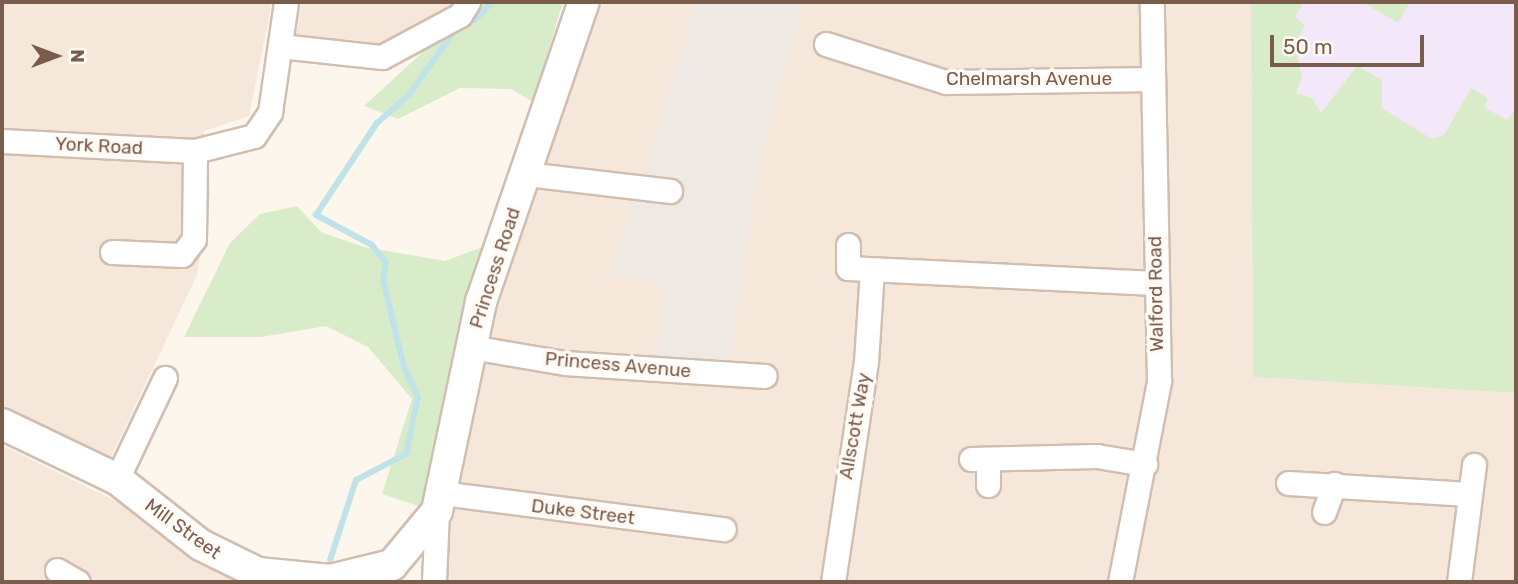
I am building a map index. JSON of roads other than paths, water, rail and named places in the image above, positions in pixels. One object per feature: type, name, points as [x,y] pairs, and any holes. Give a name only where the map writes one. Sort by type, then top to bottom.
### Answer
[{"type":"street","name":"York Road","points":[[2,141],[195,151],[254,136],[270,112],[286,2]]},
{"type":"street","points":[[280,47],[382,57],[460,15],[468,2]]},
{"type":"street","name":"Princess Road","points":[[434,582],[439,502],[471,347],[584,2]]},
{"type":"street","name":"Walford Road","points":[[1120,582],[1145,464],[1158,381],[1153,2]]},
{"type":"street","name":"Chelmarsh Avenue","points":[[826,44],[946,82],[1153,79]]},
{"type":"street","points":[[112,252],[182,255],[194,239],[195,151]]},
{"type":"street","points":[[526,174],[670,191]]},
{"type":"street","points":[[848,245],[848,268],[1155,283]]},
{"type":"street","name":"Allscott Way","points":[[833,582],[866,362],[872,270]]},
{"type":"street","name":"Princess Avenue","points":[[471,347],[565,363],[765,376]]},
{"type":"street","points":[[117,479],[165,377]]},
{"type":"street","name":"Mill Street","points":[[2,424],[117,479],[201,545],[258,573],[330,580],[374,577],[407,552],[439,502]]},
{"type":"street","points":[[988,485],[980,460],[1097,456],[1145,464]]},
{"type":"street","points":[[1459,582],[1474,465]]},
{"type":"street","points":[[1289,483],[1469,495]]},
{"type":"street","points":[[1324,512],[1334,484]]},
{"type":"street","name":"Duke Street","points":[[439,502],[724,529]]},
{"type":"street","points":[[57,570],[80,582]]},
{"type":"waterway","points":[[463,19],[475,20],[492,2]]},
{"type":"waterway","points":[[330,560],[356,480],[406,454],[418,397],[404,367],[383,280],[386,263],[372,245],[316,215],[377,123],[409,95],[457,27]]}]
